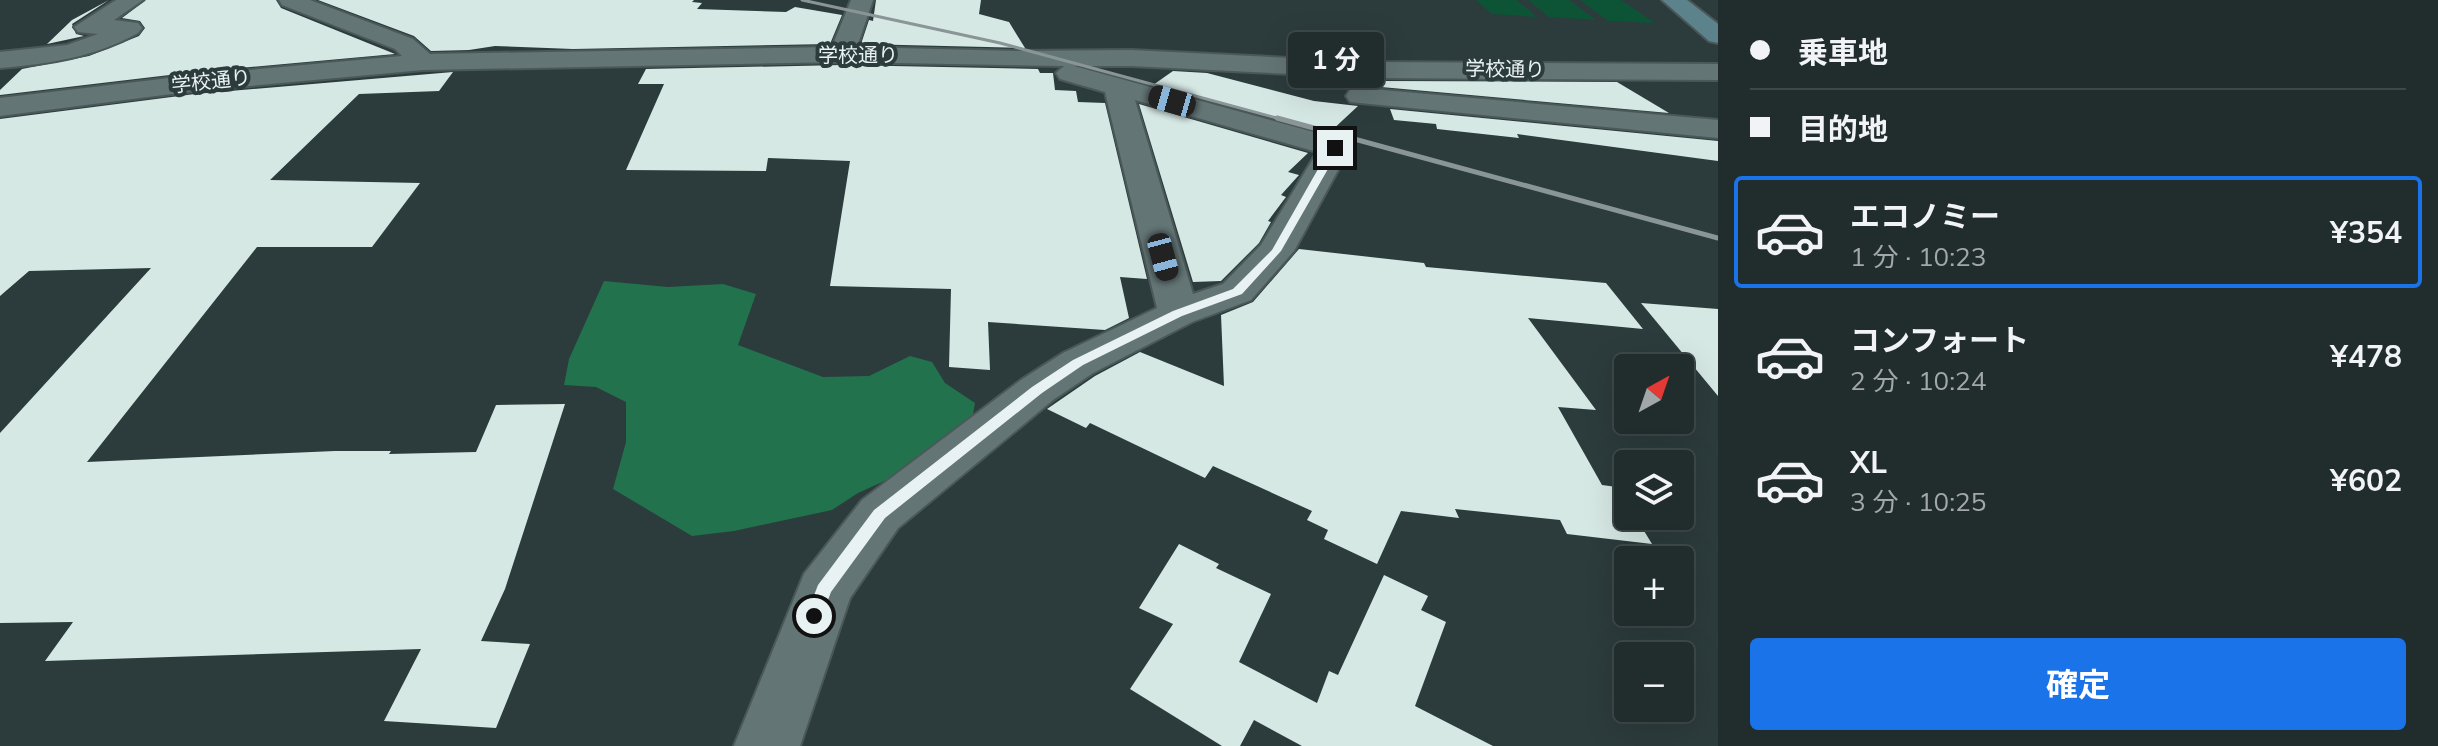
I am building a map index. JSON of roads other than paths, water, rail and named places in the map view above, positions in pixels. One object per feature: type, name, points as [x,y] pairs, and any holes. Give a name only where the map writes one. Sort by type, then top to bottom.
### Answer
[{"type":"street","points":[[0,60],[62,55],[103,44],[130,28],[86,27],[132,0]]},
{"type":"street","points":[[290,0],[404,44],[423,62]]},
{"type":"street","points":[[842,54],[862,0]]},
{"type":"street","points":[[1673,0],[1718,36]]},
{"type":"street","name":"学校通り","points":[[0,107],[258,76],[423,62],[842,54],[1017,59],[1131,58],[1359,94],[1718,72]]},
{"type":"street","points":[[767,746],[824,590],[880,514],[1037,390],[1078,363],[1178,313],[1237,292],[1276,251],[1335,148],[1017,59]]},
{"type":"street","points":[[1117,86],[1178,313]]},
{"type":"street","points":[[1359,94],[1718,129]]},
{"type":"railway","points":[[802,0],[1000,43],[1284,120]]},
{"type":"railway","points":[[1277,118],[1718,238]]}]
